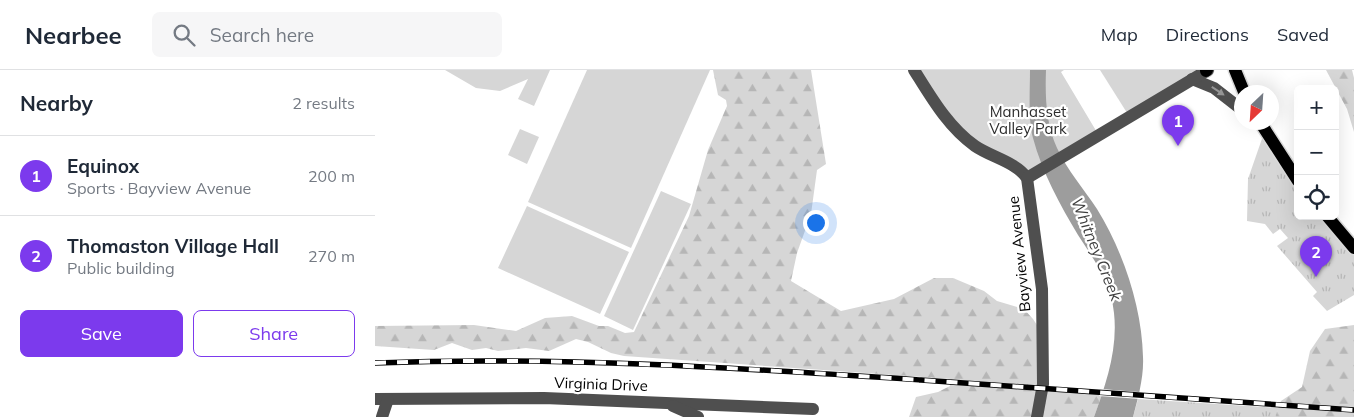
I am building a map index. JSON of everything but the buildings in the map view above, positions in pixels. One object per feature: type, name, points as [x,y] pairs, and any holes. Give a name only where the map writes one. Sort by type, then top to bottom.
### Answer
[{"type":"main road","points":[[1235,70],[1241,85]]},
{"type":"main road","points":[[1263,130],[1294,175]]},
{"type":"main road","points":[[1330,220],[1354,248]]},
{"type":"street","points":[[914,70],[950,123],[963,136],[985,152],[1019,170],[1027,178]]},
{"type":"street","name":"Bayview Avenue","points":[[1037,417],[1043,384],[1042,289],[1027,178],[1207,70]]},
{"type":"street","points":[[1192,79],[1214,88],[1234,103]]},
{"type":"street","name":"Virginia Drive","points":[[382,417],[381,399],[544,398],[813,409]]},
{"type":"street","points":[[649,402],[669,405],[698,417]]},
{"type":"green space","points":[[445,70],[550,70],[534,106],[518,99],[528,79],[500,91],[476,88]]},
{"type":"green space","points":[[587,70],[710,70],[631,248],[528,202]]},
{"type":"green space","points":[[713,70],[811,70],[826,164],[817,170],[811,214],[797,253],[791,281],[841,311],[894,299],[934,278],[953,278],[984,291],[997,301],[1024,309],[1039,328],[1043,388],[1103,392],[1094,417],[909,417],[916,397],[938,392],[950,386],[951,379],[624,356],[611,353],[588,342],[576,339],[549,351],[526,348],[498,351],[486,348],[472,350],[452,343],[434,350],[375,346],[375,326],[474,325],[516,331],[545,318],[572,316],[625,333],[634,332],[689,216],[708,150],[727,106],[726,100],[718,95]]},
{"type":"green space","name":"Manhasset Valley Park","points":[[914,70],[1064,70],[1061,72],[1098,134],[1027,178],[976,147]]},
{"type":"green space","points":[[1100,70],[1208,70],[1129,116]]},
{"type":"green space","points":[[1326,70],[1352,70],[1354,78],[1354,132],[1347,109],[1339,94],[1339,85],[1334,85]]},
{"type":"green space","points":[[520,129],[539,137],[527,164],[508,155]]},
{"type":"green space","points":[[1265,130],[1294,175],[1294,220],[1331,220],[1354,249],[1354,295],[1327,311],[1313,296],[1317,292],[1277,246],[1288,238],[1280,229],[1273,234],[1265,224],[1247,221],[1248,179]]},
{"type":"green space","points":[[661,191],[691,204],[633,330],[604,316]]},
{"type":"green space","points":[[527,206],[629,252],[600,314],[498,268]]},
{"type":"green space","points":[[1354,325],[1354,417],[1275,417],[1281,401],[1302,387],[1310,351],[1325,329]]},
{"type":"green space","points":[[1138,399],[1279,408],[1275,417],[1133,417]]},
{"type":"water","name":"Whitney Creek","points":[[1030,70],[1046,70],[1047,110],[1053,139],[1066,164],[1106,225],[1123,261],[1135,299],[1142,338],[1143,365],[1142,380],[1133,417],[1094,417],[1107,379],[1113,353],[1115,326],[1112,302],[1106,281],[1058,200],[1046,176],[1037,151],[1030,123]]},
{"type":"pier","points":[[1101,389],[1141,392],[1140,399],[1099,396]]},
{"type":"railway","points":[[375,363],[512,361],[648,364],[921,380],[1354,410]]},
{"type":"place","name":"Equinox","points":[[1178,146]]},
{"type":"place","name":"Thomaston Village Hall","points":[[1316,277]]}]
